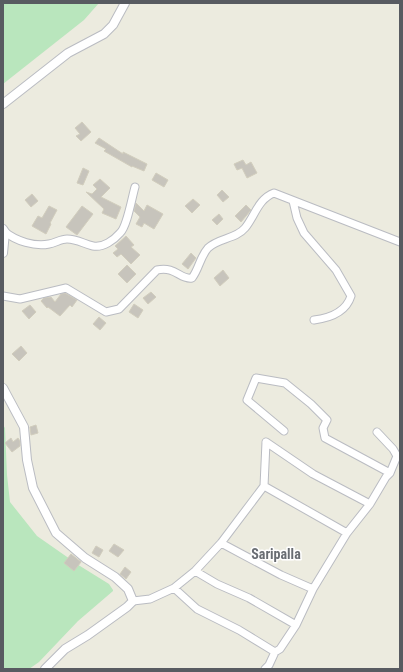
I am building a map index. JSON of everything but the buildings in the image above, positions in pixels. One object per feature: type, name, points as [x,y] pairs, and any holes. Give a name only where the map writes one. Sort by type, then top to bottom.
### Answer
[{"type":"street","points":[[3,104],[68,53],[104,34],[112,25],[125,3]]},
{"type":"street","points":[[4,231],[10,236],[27,242],[39,244],[48,244],[66,239],[80,240],[94,246],[109,242],[122,232],[135,187]]},
{"type":"street","points":[[3,296],[20,299],[66,288],[106,312],[119,309],[157,270],[166,268],[188,279],[192,278],[206,250],[213,243],[239,233],[245,229],[262,202],[267,196],[274,193],[400,242]]},
{"type":"street","points":[[293,201],[297,218],[304,233],[336,270],[351,296],[349,301],[336,314],[327,318],[314,320]]},
{"type":"street","points":[[3,252],[4,231]]},
{"type":"street","points":[[284,431],[247,400],[256,378],[285,383],[312,404],[327,420],[323,428],[325,438],[390,473]]},
{"type":"street","points":[[3,388],[24,427],[27,460],[33,488],[56,533],[85,558],[115,577],[128,589],[133,601]]},
{"type":"street","points":[[265,669],[269,665],[275,652],[280,649],[296,625],[313,589],[347,533],[370,504],[390,473],[397,456],[393,449],[377,432]]},
{"type":"street","points":[[45,669],[66,649],[127,608],[133,601],[150,599],[174,588],[195,571],[221,543],[264,486],[266,442],[314,474],[370,504]]},
{"type":"street","points":[[264,486],[347,533]]},
{"type":"street","points":[[221,543],[281,575],[313,589]]},
{"type":"street","points":[[195,571],[217,584],[249,598],[296,625]]},
{"type":"street","points":[[174,588],[197,609],[239,630],[275,652]]},
{"type":"green space","points":[[3,3],[99,3],[84,20],[3,84]]},
{"type":"green space","points":[[3,425],[5,428],[10,502],[37,536],[109,584],[113,590],[78,621],[39,662],[29,669],[3,669]]},
{"type":"district","name":"Saripalla","points":[[276,554]]}]
